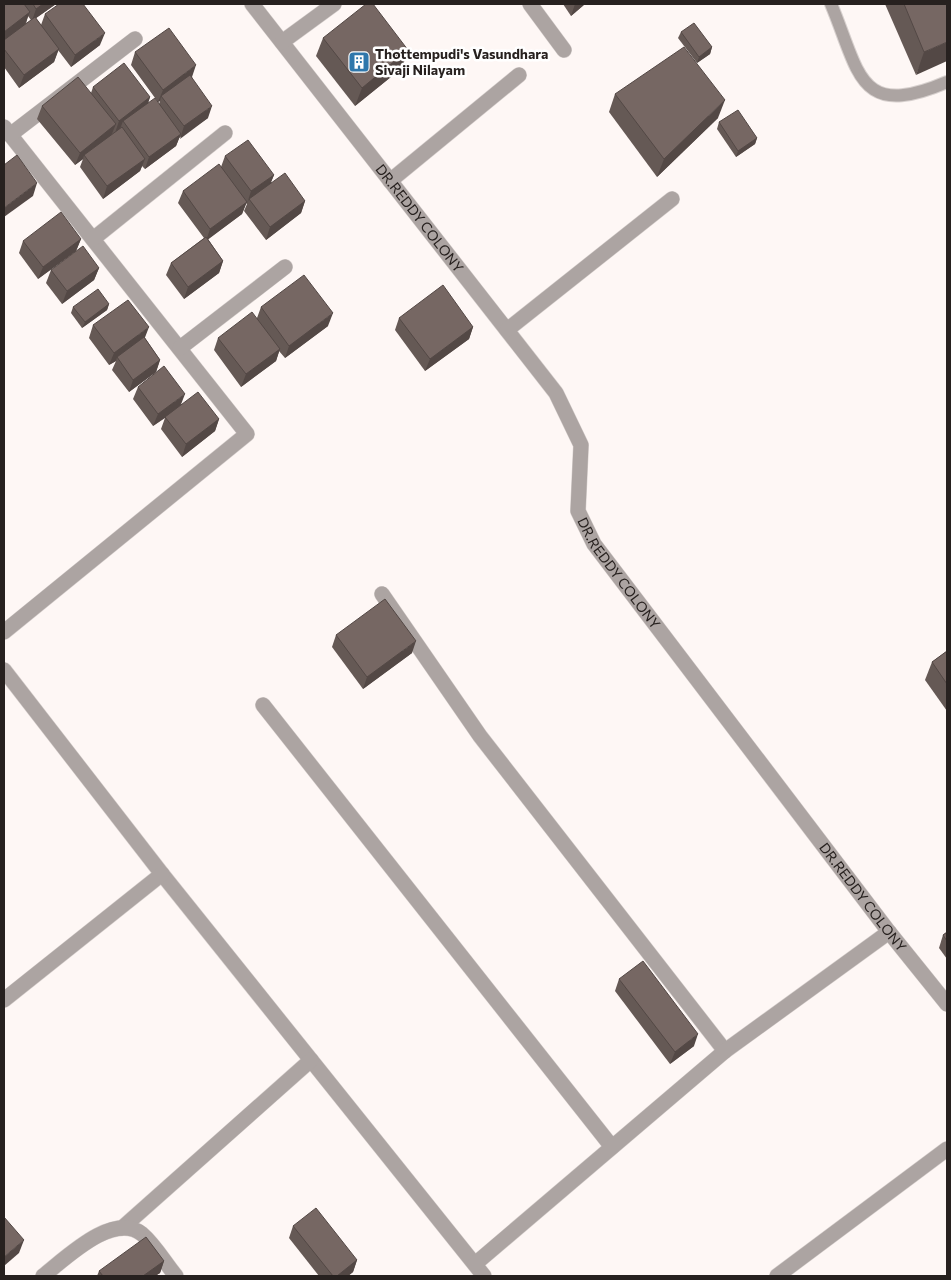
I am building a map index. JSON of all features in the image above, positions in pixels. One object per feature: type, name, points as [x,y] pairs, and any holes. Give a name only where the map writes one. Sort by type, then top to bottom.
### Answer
[{"type":"street","name":"DR.REDDY COLONY","points":[[252,4],[556,394],[581,445],[578,511],[594,544],[889,932],[947,1004]]},
{"type":"street","points":[[282,42],[334,4]]},
{"type":"street","points":[[530,4],[564,50]]},
{"type":"street","points":[[4,632],[247,434],[7,131],[136,38]]},
{"type":"street","points":[[390,181],[519,75]]},
{"type":"street","points":[[93,239],[225,133]]},
{"type":"street","points":[[507,330],[672,199]]},
{"type":"street","points":[[180,348],[285,267]]},
{"type":"street","points":[[382,594],[480,736],[725,1052]]},
{"type":"street","points":[[4,670],[162,874],[479,1270],[612,1147],[725,1052],[889,932]]},
{"type":"street","points":[[263,705],[612,1147]]},
{"type":"street","points":[[4,1000],[162,874]]},
{"type":"street","points":[[122,1228],[311,1060]]},
{"type":"street","points":[[777,1276],[947,1149]]},
{"type":"street","points":[[44,1276],[100,1233],[122,1228],[141,1233],[176,1276]]},
{"type":"lane","points":[[831,4],[863,82],[874,92],[888,97],[904,96],[920,93],[947,82]]},
{"type":"building","points":[[4,4],[24,4],[30,12],[4,32]]},
{"type":"building","points":[[33,4],[43,4],[36,9]]},
{"type":"building","points":[[59,4],[83,4],[105,33],[75,55],[45,14]]},
{"type":"building","name":"Thottempudi's Vasundhara Sivaji Nilayam","points":[[366,4],[373,4],[408,50],[362,88],[323,38]]},
{"type":"building","points":[[904,4],[947,4],[947,42],[924,52]]},
{"type":"building","points":[[35,17],[59,49],[24,75],[4,49],[4,40]]},
{"type":"building","points":[[694,23],[712,47],[699,57],[681,32]]},
{"type":"building","points":[[169,28],[196,65],[163,90],[135,52]]},
{"type":"building","points":[[684,47],[725,100],[664,159],[615,94]]},
{"type":"building","points":[[124,63],[150,97],[119,121],[93,87]]},
{"type":"building","points":[[190,75],[212,106],[184,126],[161,96]]},
{"type":"building","points":[[78,77],[116,124],[80,153],[42,106]]},
{"type":"building","points":[[155,98],[181,134],[149,157],[123,121]]},
{"type":"building","points":[[738,110],[757,138],[738,151],[719,122]]},
{"type":"building","points":[[122,127],[145,159],[107,186],[84,155]]},
{"type":"building","points":[[248,140],[274,175],[251,191],[225,156]]},
{"type":"building","points":[[17,155],[37,183],[4,208],[4,165]]},
{"type":"building","points":[[219,164],[247,202],[210,229],[183,191]]},
{"type":"building","points":[[285,173],[305,201],[270,227],[249,199]]},
{"type":"building","points":[[61,212],[81,239],[43,267],[23,241]]},
{"type":"building","points":[[206,237],[223,261],[188,287],[171,263]]},
{"type":"building","points":[[83,246],[99,268],[67,291],[51,270]]},
{"type":"building","points":[[304,275],[333,313],[289,346],[261,307]]},
{"type":"building","points":[[443,285],[473,327],[430,359],[399,318]]},
{"type":"building","points":[[98,289],[109,304],[85,322],[73,307]]},
{"type":"building","points":[[128,300],[149,327],[114,353],[93,325]]},
{"type":"building","points":[[252,312],[280,349],[246,374],[218,338]]},
{"type":"building","points":[[144,337],[160,360],[133,380],[117,357]]},
{"type":"building","points":[[164,366],[185,394],[158,414],[138,387]]},
{"type":"building","points":[[198,392],[219,419],[186,444],[165,417]]},
{"type":"building","points":[[385,599],[416,641],[367,677],[336,635]]},
{"type":"building","points":[[947,651],[947,684],[932,662]]},
{"type":"building","points":[[947,932],[947,941],[943,935]]},
{"type":"building","points":[[643,961],[698,1034],[675,1052],[619,979]]},
{"type":"building","points":[[316,1208],[357,1260],[337,1276],[333,1276],[293,1226]]},
{"type":"building","points":[[4,1217],[24,1240],[4,1257]]},
{"type":"building","points":[[146,1237],[164,1261],[143,1276],[103,1276],[99,1271]]},
{"type":"place","name":"Thottempudi's Vasundhara Sivaji Nilayam","points":[[359,62]]}]
